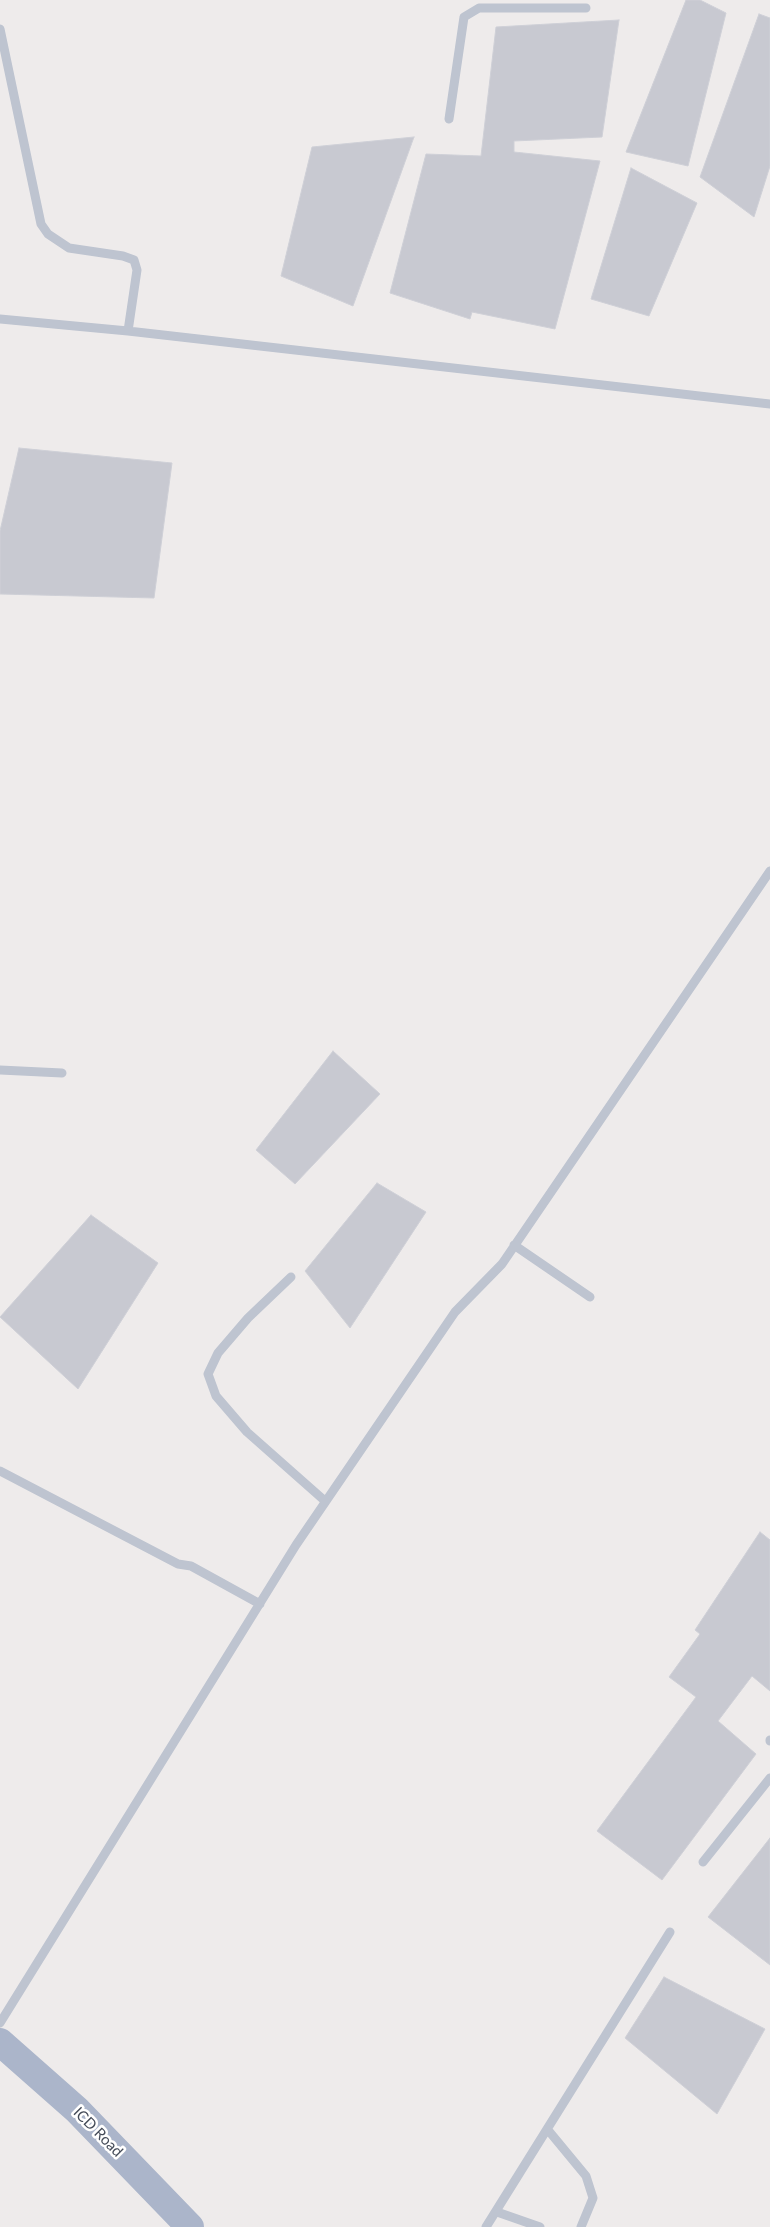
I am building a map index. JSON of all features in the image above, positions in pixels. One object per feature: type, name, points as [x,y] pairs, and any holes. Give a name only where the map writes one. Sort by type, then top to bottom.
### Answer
[{"type":"main road","name":"ICD Road","points":[[0,2042],[77,2110],[190,2227]]},
{"type":"lane","points":[[449,119],[464,17],[479,8],[499,4],[586,8]]},
{"type":"lane","points":[[0,29],[42,224],[48,234],[69,248],[123,256],[134,260],[137,270],[128,331]]},
{"type":"lane","points":[[0,318],[770,404]]},
{"type":"lane","points":[[0,2023],[325,1501],[455,1312],[502,1264],[770,870]]},
{"type":"lane","points":[[0,1070],[62,1073]]},
{"type":"lane","points":[[514,1245],[590,1297]]},
{"type":"lane","points":[[291,1277],[248,1318],[218,1353],[208,1374],[216,1396],[247,1432],[325,1501]]},
{"type":"lane","points":[[0,1471],[178,1564],[191,1566],[260,1604]]},
{"type":"lane","points":[[703,1862],[770,1778]]},
{"type":"lane","points":[[486,2227],[670,1932]]},
{"type":"lane","points":[[548,2130],[586,2176],[593,2198],[581,2227]]},
{"type":"lane","points":[[497,2212],[540,2227]]},
{"type":"building","points":[[686,0],[700,0],[726,13],[688,166],[626,152]]},
{"type":"building","points":[[759,14],[770,18],[770,166],[754,217],[700,177]]},
{"type":"building","points":[[619,20],[602,137],[514,141],[514,152],[600,161],[555,329],[472,312],[470,319],[390,293],[426,154],[481,156],[496,27]]},
{"type":"building","points":[[414,137],[353,306],[281,276],[312,147]]},
{"type":"building","points":[[631,168],[697,203],[649,316],[591,299]]},
{"type":"building","points":[[19,448],[172,463],[154,598],[0,594],[0,531]]},
{"type":"building","points":[[333,1051],[380,1094],[295,1184],[256,1150]]},
{"type":"building","points":[[377,1183],[426,1212],[350,1328],[305,1271]]},
{"type":"building","points":[[91,1215],[158,1263],[78,1389],[0,1317]]},
{"type":"building","points":[[760,1532],[770,1540],[770,1691],[752,1676],[718,1721],[756,1754],[662,1880],[597,1831],[696,1697],[669,1677],[700,1634],[695,1630]]},
{"type":"building","points":[[770,1838],[770,1965],[708,1917]]},
{"type":"building","points":[[664,1977],[765,2029],[717,2114],[625,2038]]}]
